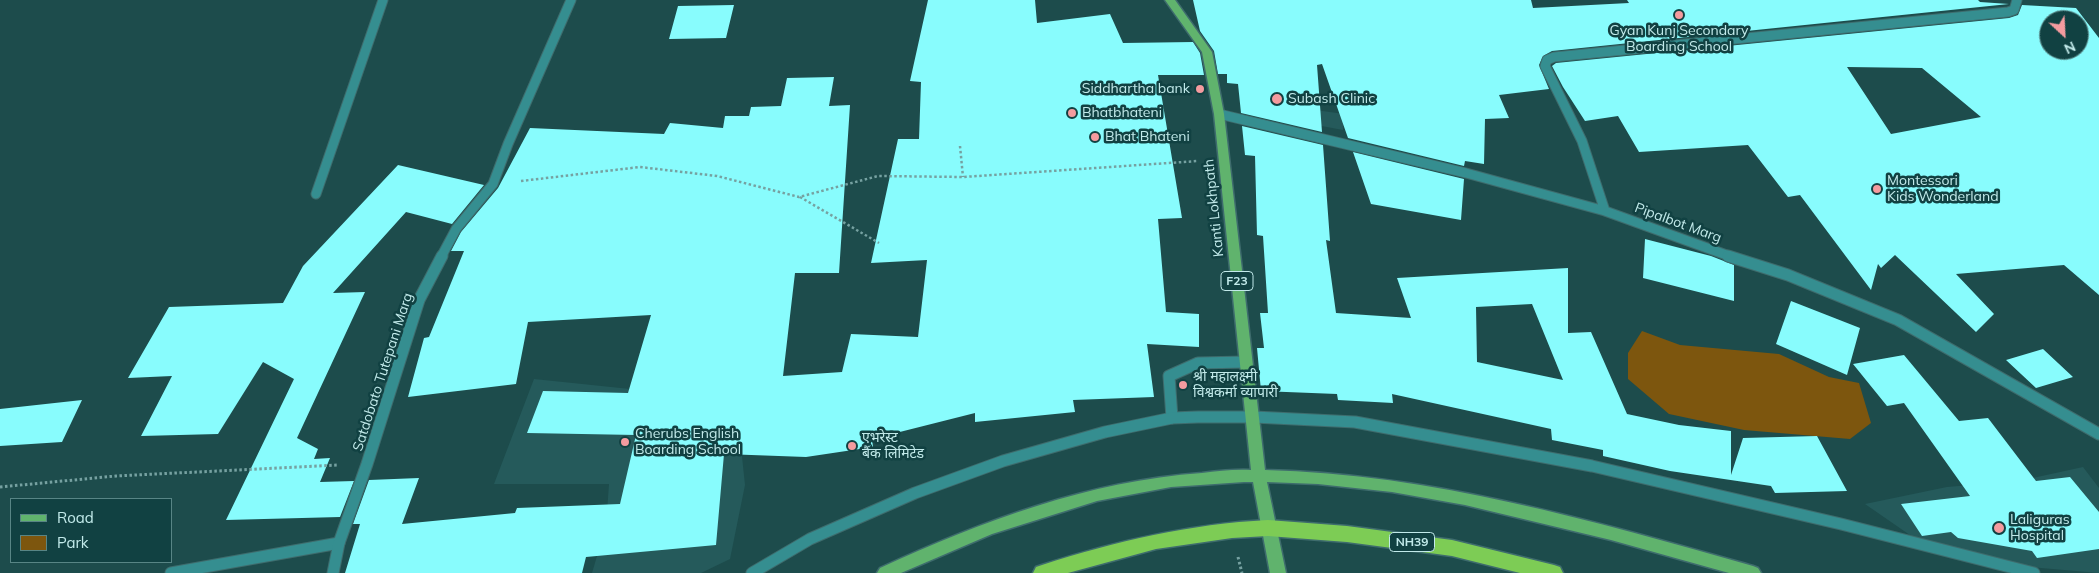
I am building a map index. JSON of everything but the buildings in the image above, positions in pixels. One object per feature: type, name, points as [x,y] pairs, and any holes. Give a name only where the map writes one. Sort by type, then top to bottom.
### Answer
[{"type":"highway","name":"NH39","points":[[1042,573],[1079,561],[1156,541],[1232,530],[1268,528],[1348,534],[1452,548],[1554,573]]},
{"type":"main road","name":"Kanti Lokhpath","points":[[1170,0],[1208,52],[1219,114],[1245,362],[1254,417],[1259,476],[1278,573]]},
{"type":"main road","points":[[885,573],[962,540],[1036,513],[1096,495],[1171,481],[1259,476],[1346,481],[1448,496],[1572,524],[1753,573]]},
{"type":"street","points":[[316,194],[383,0]]},
{"type":"street","name":"Satdobato Tutepani Marg","points":[[333,573],[339,543],[367,464],[419,300],[456,228],[493,184],[508,144],[571,0]]},
{"type":"street","points":[[1605,211],[1582,141],[1545,66],[1547,60],[2008,12],[2014,10],[2016,0]]},
{"type":"street","name":"Pipalbot Marg","points":[[1219,114],[1466,173],[1605,211],[1688,243],[1788,275],[1898,320],[2099,434]]},
{"type":"street","points":[[1172,418],[1169,376],[1185,365],[1199,360],[1245,362]]},
{"type":"street","points":[[752,573],[810,539],[915,493],[1003,461],[1106,432],[1172,418],[1254,417],[1355,422],[1592,466],[1841,524],[2034,573]]},
{"type":"street","points":[[171,573],[339,543]]},
{"type":"path","points":[[960,146],[963,177]]},
{"type":"path","points":[[799,197],[878,176],[963,177],[1224,160]]},
{"type":"path","points":[[493,184],[640,167],[717,176],[799,197],[879,243]]},
{"type":"path","points":[[0,487],[116,476],[367,464]]},
{"type":"shaded area","points":[[1301,108],[1344,114],[1343,130],[1252,113]]},
{"type":"shaded area","name":"Cherubs English Boarding School","points":[[534,379],[736,400],[745,485],[730,559],[701,573],[592,573],[606,526],[609,484],[494,484]]},
{"type":"shaded area","name":"Laliguras Hospital","points":[[2083,467],[2099,488],[2099,573],[2018,566],[1933,551],[1865,504],[1947,487],[2019,481]]},
{"type":"green space","points":[[1642,331],[1680,345],[1779,354],[1829,377],[1859,383],[1871,423],[1850,439],[1744,430],[1669,414],[1628,379],[1628,353]]},
{"type":"place","name":"Gyan Kunj Secondary Boarding School","points":[[1679,15]]},
{"type":"place","name":"Siddhartha bank","points":[[1200,89]]},
{"type":"place","name":"Subash Clinic","points":[[1277,99]]},
{"type":"place","name":"Bhatbhateni","points":[[1072,113]]},
{"type":"place","name":"Bhat Bhateni","points":[[1095,137]]},
{"type":"place","name":"Montessori Kids Wonderland","points":[[1877,189]]},
{"type":"place","name":"श्री महालक्ष्मी विश्वकर्मा व्यापारी","points":[[1183,385]]},
{"type":"place","name":"Cherubs English Boarding School","points":[[625,442]]},
{"type":"place","name":"एभरेस्ट बैंक लिमिटेड","points":[[852,446]]},
{"type":"place","name":"Laliguras Hospital","points":[[1999,528]]}]
